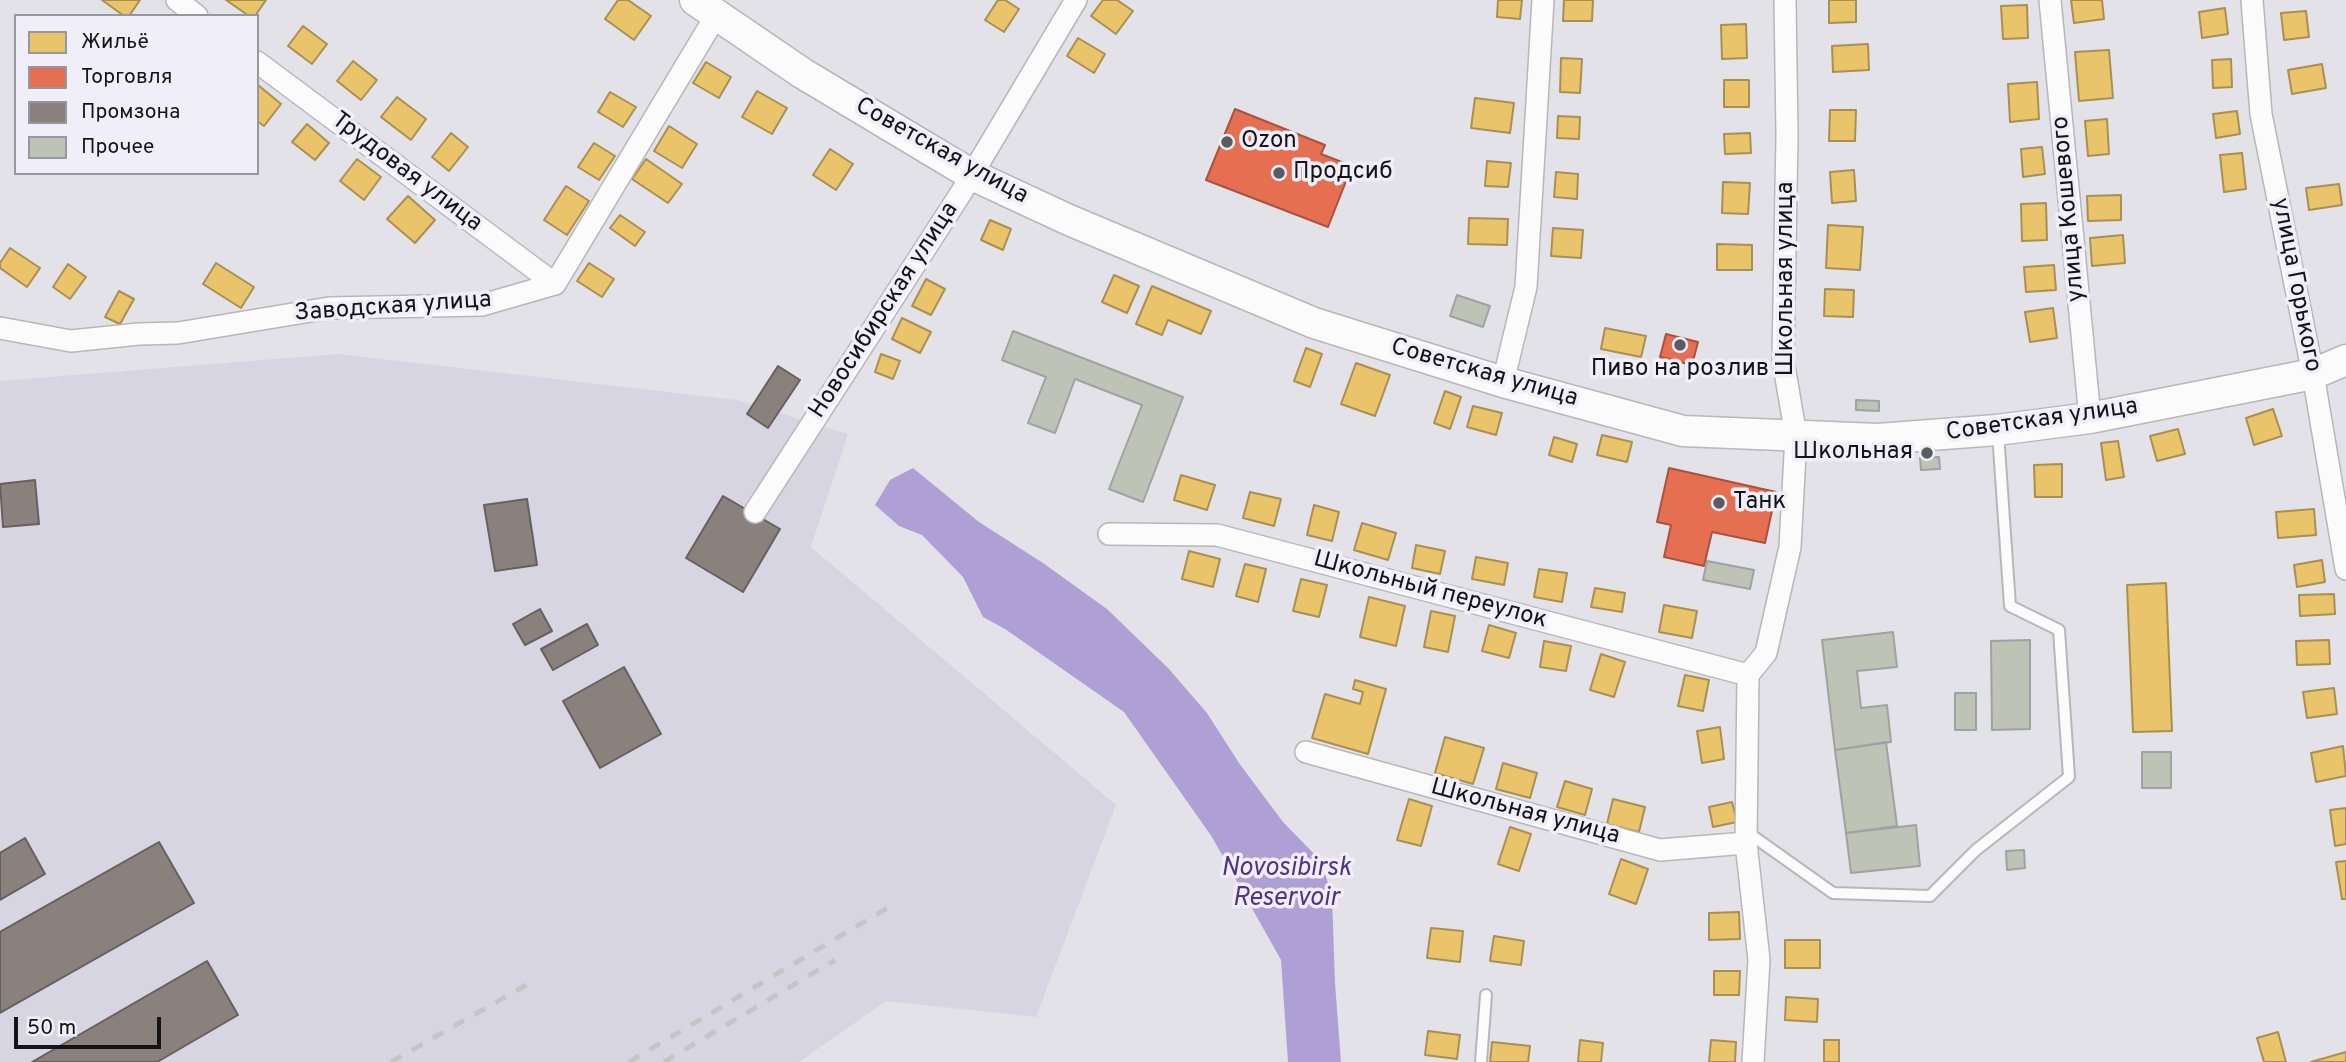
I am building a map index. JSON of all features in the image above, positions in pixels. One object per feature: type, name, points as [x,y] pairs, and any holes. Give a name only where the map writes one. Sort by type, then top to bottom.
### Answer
[{"type":"main road","name":"Советская улица","points":[[706,7],[802,74],[972,175],[1069,220],[1314,323],[1503,382],[1683,431],[1878,439],[1997,430],[2090,418],[2313,374],[2346,360]]},
{"type":"street","points":[[177,0],[194,14]]},
{"type":"street","name":"Новосибирская улица","points":[[755,512],[972,175],[1076,0]]},
{"type":"street","points":[[1503,382],[1526,288],[1543,0]]},
{"type":"street","name":"Школьная улица","points":[[1748,675],[1766,653],[1790,547],[1796,436],[1783,360],[1787,135],[1785,0]]},
{"type":"street","name":"улица Кошевого","points":[[2050,0],[2090,418]]},
{"type":"street","name":"улица Горького","points":[[2252,0],[2262,114],[2313,374],[2346,569]]},
{"type":"street","points":[[555,284],[706,7]]},
{"type":"street","name":"Трудовая улица","points":[[259,63],[555,284]]},
{"type":"street","name":"Заводская улица","points":[[0,328],[71,341],[178,333],[329,308],[482,305],[555,284]]},
{"type":"street","name":"Школьный переулок","points":[[1109,534],[1217,535],[1748,675]]},
{"type":"street","points":[[1748,675],[1747,837],[1759,960],[1753,1062]]},
{"type":"street","name":"Школьная улица","points":[[1306,752],[1660,850],[1747,837]]},
{"type":"lane","points":[[1747,837],[1833,893],[1930,896],[1976,850],[2069,777],[2059,630],[2010,606],[1997,430]]},
{"type":"lane","points":[[1481,1062],[1486,995]]},
{"type":"shaded area","points":[[338,354],[737,400],[848,434],[811,547],[1116,805],[1036,1017],[886,1001],[799,1062],[0,1062],[0,381]]},
{"type":"water","name":"Novosibirsk Reservoir","points":[[913,468],[979,522],[1107,609],[1168,668],[1207,713],[1239,763],[1283,822],[1322,862],[1332,898],[1341,1062],[1288,1062],[1281,960],[1212,837],[1124,712],[1005,629],[983,617],[963,577],[922,535],[899,526],[875,505],[890,480]]},
{"type":"building: Жильё","points":[[102,0],[140,0],[130,14],[121,14]]},
{"type":"building: Жильё","points":[[226,0],[266,0],[256,14],[246,14]]},
{"type":"building: Жильё","points":[[618,0],[628,0],[651,16],[634,40],[605,19]]},
{"type":"building: Жильё","points":[[998,0],[1005,0],[1019,9],[1004,32],[985,20]]},
{"type":"building: Жильё","points":[[1103,0],[1117,0],[1133,11],[1116,34],[1091,16]]},
{"type":"building: Жильё","points":[[1498,0],[1522,0],[1520,19],[1497,17]]},
{"type":"building: Жильё","points":[[1564,0],[1593,0],[1592,21],[1563,21]]},
{"type":"building: Жильё","points":[[1829,0],[1856,0],[1856,22],[1829,23]]},
{"type":"building: Жильё","points":[[2071,0],[2102,0],[2104,19],[2074,23]]},
{"type":"building: Жильё","points":[[2027,5],[2028,38],[2003,39],[2001,6]]},
{"type":"building: Жильё","points":[[2225,8],[2228,34],[2202,38],[2199,12]]},
{"type":"building: Жильё","points":[[2306,11],[2309,37],[2284,40],[2281,13]]},
{"type":"building: Жильё","points":[[1746,24],[1747,58],[1722,59],[1721,25]]},
{"type":"building: Жильё","points":[[303,26],[327,44],[312,64],[288,46]]},
{"type":"building: Жильё","points":[[1078,38],[1105,54],[1094,73],[1067,56]]},
{"type":"building: Жильё","points":[[1868,44],[1869,70],[1833,72],[1832,46]]},
{"type":"building: Жильё","points":[[2109,50],[2113,98],[2079,101],[2075,52]]},
{"type":"building: Жильё","points":[[1561,58],[1582,59],[1580,93],[1560,92]]},
{"type":"building: Жильё","points":[[2231,59],[2232,87],[2213,88],[2212,60]]},
{"type":"building: Жильё","points":[[353,61],[377,80],[361,100],[337,81]]},
{"type":"building: Жильё","points":[[706,62],[731,77],[719,98],[693,83]]},
{"type":"building: Жильё","points":[[2322,64],[2326,88],[2292,94],[2288,70]]},
{"type":"building: Жильё","points":[[1724,80],[1749,80],[1749,107],[1724,107]]},
{"type":"building: Жильё","points":[[2037,82],[2039,119],[2010,122],[2008,84]]},
{"type":"building: Жильё","points":[[259,86],[281,104],[264,126],[259,122]]},
{"type":"building: Жильё","points":[[757,91],[787,108],[772,134],[742,117]]},
{"type":"building: Жильё","points":[[610,92],[636,107],[623,127],[598,112]]},
{"type":"building: Жильё","points":[[397,97],[426,119],[411,140],[381,117]]},
{"type":"building: Жильё","points":[[1475,98],[1514,103],[1510,133],[1471,128]]},
{"type":"building: Жильё","points":[[1830,110],[1856,110],[1855,141],[1829,141]]},
{"type":"building: Жильё","points":[[2237,111],[2240,134],[2216,138],[2213,114]]},
{"type":"building: Жильё","points":[[1558,116],[1580,117],[1579,139],[1557,138]]},
{"type":"building: Жильё","points":[[2107,119],[2109,154],[2088,156],[2085,121]]},
{"type":"building: Жильё","points":[[307,124],[329,143],[315,160],[292,142]]},
{"type":"building: Жильё","points":[[669,126],[697,144],[682,168],[654,151]]},
{"type":"building: Жильё","points":[[451,133],[468,147],[449,171],[432,157]]},
{"type":"building: Жильё","points":[[1750,133],[1751,153],[1725,154],[1724,134]]},
{"type":"building: Жильё","points":[[594,143],[615,156],[599,180],[578,167]]},
{"type":"building: Жильё","points":[[2042,147],[2045,174],[2023,177],[2021,149]]},
{"type":"building: Жильё","points":[[830,149],[853,164],[836,190],[813,175]]},
{"type":"building: Жильё","points":[[2242,153],[2246,189],[2224,192],[2220,155]]},
{"type":"building: Жильё","points":[[357,159],[381,177],[364,200],[340,181]]},
{"type":"building: Жильё","points":[[646,159],[682,184],[668,203],[632,179]]},
{"type":"building: Жильё","points":[[1487,161],[1511,163],[1508,187],[1485,186]]},
{"type":"building: Жильё","points":[[1854,170],[1856,201],[1832,203],[1830,172]]},
{"type":"building: Жильё","points":[[1556,172],[1578,174],[1577,199],[1554,197]]},
{"type":"building: Жильё","points":[[1723,182],[1750,183],[1748,214],[1722,213]]},
{"type":"building: Жильё","points":[[2339,184],[2342,205],[2309,210],[2306,188]]},
{"type":"building: Жильё","points":[[566,186],[589,201],[567,235],[544,220]]},
{"type":"building: Жильё","points":[[2121,195],[2121,220],[2088,221],[2087,196]]},
{"type":"building: Жильё","points":[[408,196],[435,220],[415,243],[387,219]]},
{"type":"building: Жильё","points":[[2046,203],[2047,240],[2022,241],[2021,204]]},
{"type":"building: Жильё","points":[[620,215],[645,232],[635,246],[610,228]]},
{"type":"building: Жильё","points":[[1469,218],[1508,219],[1507,245],[1468,244]]},
{"type":"building: Жильё","points":[[990,220],[1011,229],[1003,250],[981,240]]},
{"type":"building: Жильё","points":[[1828,225],[1863,227],[1860,270],[1826,268]]},
{"type":"building: Жильё","points":[[1553,228],[1583,230],[1581,258],[1551,256]]},
{"type":"building: Жильё","points":[[2123,235],[2125,263],[2092,266],[2090,238]]},
{"type":"building: Жильё","points":[[1717,244],[1752,245],[1752,270],[1717,270]]},
{"type":"building: Жильё","points":[[10,248],[40,268],[27,287],[0,268],[0,263]]},
{"type":"building: Жильё","points":[[216,263],[254,287],[241,308],[203,284]]},
{"type":"building: Жильё","points":[[589,263],[614,279],[602,297],[577,281]]},
{"type":"building: Жильё","points":[[68,264],[86,277],[70,299],[53,287]]},
{"type":"building: Жильё","points":[[2054,265],[2056,290],[2026,292],[2024,267]]},
{"type":"building: Жильё","points":[[1114,275],[1139,286],[1127,313],[1102,302]]},
{"type":"building: Жильё","points":[[926,279],[945,289],[931,315],[912,306]]},
{"type":"building: Жильё","points":[[1152,286],[1211,311],[1201,334],[1168,320],[1162,335],[1136,324]]},
{"type":"building: Жильё","points":[[1825,289],[1854,290],[1853,317],[1824,316]]},
{"type":"building: Жильё","points":[[119,291],[134,299],[120,324],[105,317]]},
{"type":"building: Жильё","points":[[2053,308],[2057,338],[2030,342],[2025,312]]},
{"type":"building: Жильё","points":[[902,318],[931,332],[920,353],[892,339]]},
{"type":"building: Жильё","points":[[1605,328],[1646,336],[1641,357],[1601,349]]},
{"type":"building: Жильё","points":[[1306,348],[1322,354],[1310,387],[1294,381]]},
{"type":"building: Жильё","points":[[881,354],[900,361],[893,379],[875,372]]},
{"type":"building: Жильё","points":[[1356,363],[1390,375],[1375,416],[1341,404]]},
{"type":"building: Жильё","points":[[1445,391],[1461,397],[1450,429],[1434,423]]},
{"type":"building: Жильё","points":[[1473,406],[1502,413],[1496,435],[1467,427]]},
{"type":"building: Жильё","points":[[2273,409],[2282,436],[2254,445],[2246,418]]},
{"type":"building: Жильё","points":[[2178,429],[2185,454],[2157,461],[2150,436]]},
{"type":"building: Жильё","points":[[1602,435],[1632,442],[1627,462],[1597,455]]},
{"type":"building: Жильё","points":[[1554,437],[1577,444],[1572,462],[1549,455]]},
{"type":"building: Жильё","points":[[2118,441],[2124,477],[2106,480],[2101,443]]},
{"type":"building: Жильё","points":[[2062,464],[2062,497],[2035,497],[2034,465]]},
{"type":"building: Жильё","points":[[1181,475],[1215,485],[1207,510],[1174,500]]},
{"type":"building: Жильё","points":[[1250,492],[1281,499],[1274,526],[1243,518]]},
{"type":"building: Жильё","points":[[1314,505],[1339,512],[1332,541],[1307,535]]},
{"type":"building: Жильё","points":[[2314,509],[2316,535],[2278,538],[2276,512]]},
{"type":"building: Жильё","points":[[1362,523],[1396,533],[1388,560],[1354,550]]},
{"type":"building: Жильё","points":[[1416,545],[1445,551],[1440,574],[1412,568]]},
{"type":"building: Жильё","points":[[1189,551],[1220,559],[1213,587],[1182,579]]},
{"type":"building: Жильё","points":[[1476,557],[1508,563],[1504,585],[1472,579]]},
{"type":"building: Жильё","points":[[2322,560],[2325,582],[2297,587],[2294,565]]},
{"type":"building: Жильё","points":[[1245,564],[1266,569],[1258,602],[1236,596]]},
{"type":"building: Жильё","points":[[1539,569],[1567,573],[1562,602],[1534,597]]},
{"type":"building: Жильё","points":[[1301,579],[1327,585],[1319,617],[1293,611]]},
{"type":"building: Жильё","points":[[2166,583],[2172,731],[2133,732],[2127,585]]},
{"type":"building: Жильё","points":[[1595,588],[1625,593],[1622,612],[1591,607]]},
{"type":"building: Жильё","points":[[2334,594],[2335,614],[2300,616],[2299,595]]},
{"type":"building: Жильё","points":[[1369,597],[1405,606],[1396,646],[1360,637]]},
{"type":"building: Жильё","points":[[1664,605],[1697,611],[1692,638],[1659,632]]},
{"type":"building: Жильё","points":[[1431,611],[1455,616],[1448,652],[1424,647]]},
{"type":"building: Жильё","points":[[1489,625],[1516,633],[1509,658],[1482,651]]},
{"type":"building: Жильё","points":[[2329,640],[2330,664],[2297,665],[2296,641]]},
{"type":"building: Жильё","points":[[1544,641],[1571,646],[1566,671],[1540,667]]},
{"type":"building: Жильё","points":[[1601,654],[1625,662],[1614,697],[1590,690]]},
{"type":"building: Жильё","points":[[1685,675],[1709,680],[1703,711],[1678,706]]},
{"type":"building: Жильё","points":[[1355,680],[1386,689],[1368,754],[1312,738],[1325,694],[1360,704],[1363,692],[1353,689]]},
{"type":"building: Жильё","points":[[2334,688],[2337,714],[2307,718],[2303,692]]},
{"type":"building: Жильё","points":[[1720,727],[1724,759],[1702,763],[1697,731]]},
{"type":"building: Жильё","points":[[1445,737],[1484,748],[1473,784],[1435,773]]},
{"type":"building: Жильё","points":[[2343,746],[2346,776],[2316,782],[2311,753]]},
{"type":"building: Жильё","points":[[1503,763],[1537,773],[1530,798],[1496,789]]},
{"type":"building: Жильё","points":[[1565,781],[1592,789],[1585,815],[1557,807]]},
{"type":"building: Жильё","points":[[1409,799],[1432,806],[1421,846],[1397,840]]},
{"type":"building: Жильё","points":[[1613,799],[1645,807],[1639,832],[1607,824]]},
{"type":"building: Жильё","points":[[1732,802],[1737,822],[1713,827],[1709,807]]},
{"type":"building: Жильё","points":[[2346,808],[2346,844],[2335,846],[2330,810]]},
{"type":"building: Жильё","points":[[1510,827],[1531,834],[1519,871],[1498,864]]},
{"type":"building: Жильё","points":[[1621,859],[1648,869],[1636,904],[1609,894]]},
{"type":"building: Жильё","points":[[2346,861],[2346,899],[2342,899],[2336,862]]},
{"type":"building: Жильё","points":[[1739,912],[1740,939],[1709,940],[1709,913]]},
{"type":"building: Жильё","points":[[1431,928],[1463,931],[1460,962],[1427,958]]},
{"type":"building: Жильё","points":[[1494,936],[1524,941],[1521,965],[1490,961]]},
{"type":"building: Жильё","points":[[1785,940],[1820,940],[1820,968],[1785,968]]},
{"type":"building: Жильё","points":[[1714,971],[1740,971],[1739,995],[1714,995]]},
{"type":"building: Жильё","points":[[1786,997],[1818,999],[1817,1022],[1785,1020]]},
{"type":"building: Жильё","points":[[1428,1031],[1460,1035],[1457,1059],[1425,1055]]},
{"type":"building: Жильё","points":[[2278,1032],[2286,1062],[2264,1062],[2257,1038]]},
{"type":"building: Жильё","points":[[1580,1040],[1603,1043],[1601,1062],[1578,1062]]},
{"type":"building: Жильё","points":[[1711,1040],[1736,1042],[1735,1062],[1709,1062]]},
{"type":"building: Жильё","points":[[1824,1040],[1839,1040],[1839,1062],[1824,1062]]},
{"type":"building: Жильё","points":[[1492,1042],[1530,1046],[1528,1062],[1490,1062]]},
{"type":"building: Жильё","points":[[2346,1052],[2346,1062],[2311,1062]]},
{"type":"building: Торговля","name":"Продсиб","points":[[1235,109],[1325,145],[1321,154],[1352,166],[1328,227],[1206,180]]},
{"type":"building: Торговля","points":[[1666,334],[1698,342],[1692,365],[1660,357]]},
{"type":"building: Торговля","points":[[1669,468],[1776,492],[1765,543],[1712,532],[1704,566],[1664,557],[1671,525],[1657,522]]},
{"type":"building: Промзона","points":[[778,366],[800,380],[768,428],[747,414]]},
{"type":"building: Промзона","points":[[35,480],[39,524],[3,527],[0,484]]},
{"type":"building: Промзона","points":[[723,496],[780,529],[743,592],[686,558]]},
{"type":"building: Промзона","points":[[527,499],[537,565],[495,571],[484,505]]},
{"type":"building: Промзона","points":[[540,609],[552,631],[525,645],[513,624]]},
{"type":"building: Промзона","points":[[587,624],[598,645],[553,670],[541,649]]},
{"type":"building: Промзона","points":[[624,667],[661,734],[600,768],[563,701]]},
{"type":"building: Промзона","points":[[25,838],[45,874],[0,900],[0,853]]},
{"type":"building: Промзона","points":[[159,842],[194,903],[0,1013],[0,932]]},
{"type":"building: Промзона","points":[[207,961],[238,1015],[157,1062],[32,1062]]},
{"type":"building: Прочее","points":[[1457,295],[1490,306],[1483,327],[1450,316]]},
{"type":"building: Прочее","points":[[1013,331],[1183,397],[1143,502],[1109,489],[1142,405],[1075,379],[1055,433],[1028,423],[1046,377],[1002,360]]},
{"type":"building: Прочее","points":[[1856,400],[1879,401],[1879,411],[1856,410]]},
{"type":"building: Прочее","points":[[1939,457],[1940,469],[1921,470],[1920,458]]},
{"type":"building: Прочее","points":[[1707,561],[1754,570],[1750,589],[1703,580]]},
{"type":"building: Прочее","points":[[1893,632],[1897,667],[1857,671],[1861,708],[1887,705],[1891,742],[1835,750],[1822,640]]},
{"type":"building: Прочее","points":[[2030,640],[2030,729],[1992,730],[1991,641]]},
{"type":"building: Прочее","points":[[1955,693],[1976,693],[1976,730],[1955,730]]},
{"type":"building: Прочее","points":[[1886,742],[1897,826],[1846,833],[1835,750]]},
{"type":"building: Прочее","points":[[2142,752],[2171,752],[2171,788],[2142,788]]},
{"type":"building: Прочее","points":[[1916,825],[1920,866],[1851,873],[1846,833]]},
{"type":"building: Прочее","points":[[2024,850],[2025,868],[2007,870],[2006,851]]},
{"type":"railway","points":[[629,1062],[889,907]]},
{"type":"railway","points":[[664,1062],[835,960]]},
{"type":"railway","points":[[391,1062],[535,980]]},
{"type":"place","name":"Ozon","points":[[1227,142]]},
{"type":"place","name":"Продсиб","points":[[1279,173]]},
{"type":"place","name":"Пиво на розлив","points":[[1680,345]]},
{"type":"place","name":"Школьная","points":[[1927,453]]},
{"type":"place","name":"Танк","points":[[1719,503]]}]
